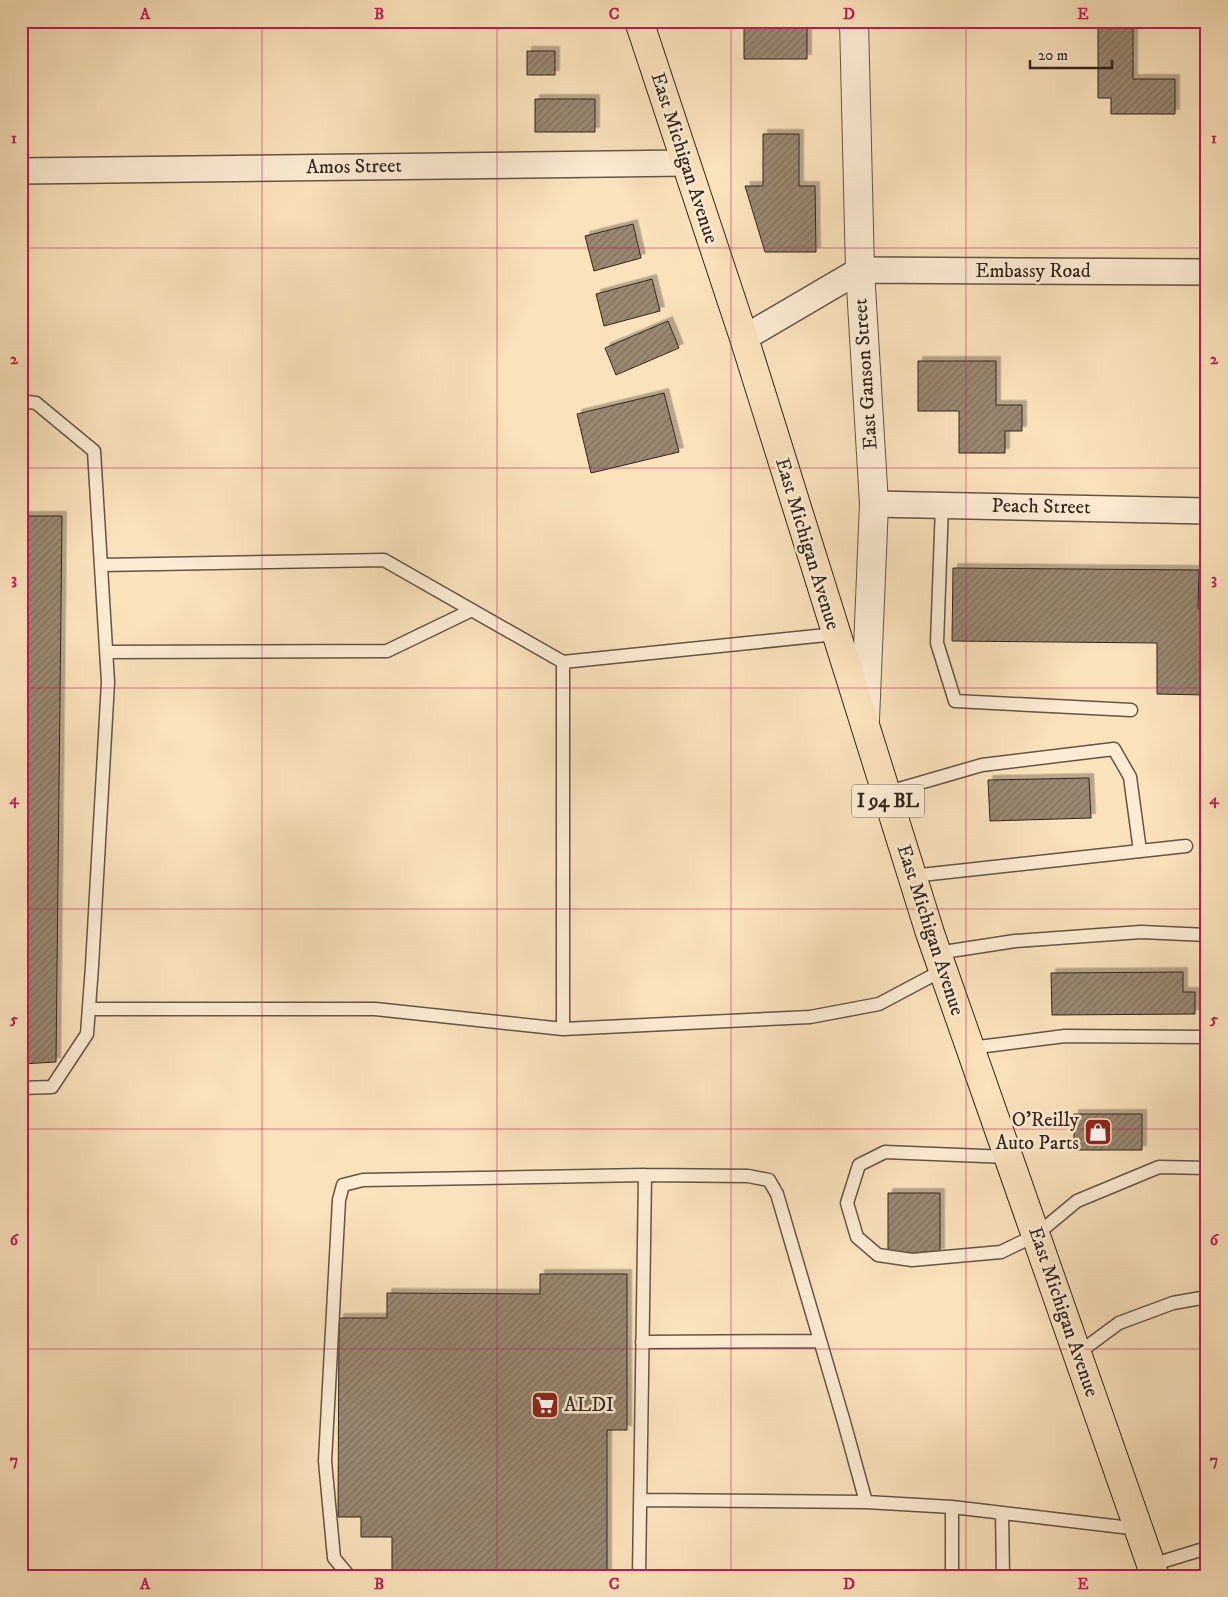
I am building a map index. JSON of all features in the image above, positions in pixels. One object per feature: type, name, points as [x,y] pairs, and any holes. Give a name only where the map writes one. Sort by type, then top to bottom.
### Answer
[{"type":"main road","name":"East Michigan Avenue","points":[[639,21],[744,338],[864,727],[940,961],[1153,1571]]},
{"type":"street","name":"East Ganson Street","points":[[854,21],[860,270],[874,504],[864,727]]},
{"type":"street","name":"Amos Street","points":[[21,171],[687,163]]},
{"type":"street","name":"Embassy Road","points":[[860,270],[1207,272]]},
{"type":"street","points":[[744,338],[860,270]]},
{"type":"street","name":"Peach Street","points":[[874,504],[1207,511]]},
{"type":"lane","points":[[21,401],[36,403],[94,451],[108,682],[87,1034],[52,1086],[21,1088]]},
{"type":"lane","points":[[942,505],[937,643],[955,701],[1131,710]]},
{"type":"lane","points":[[101,565],[384,560],[563,662],[836,634]]},
{"type":"lane","points":[[107,652],[387,652],[472,610]]},
{"type":"lane","points":[[563,662],[563,1029]]},
{"type":"lane","points":[[886,793],[982,765],[1114,749],[1130,777],[1140,851]]},
{"type":"lane","points":[[912,876],[1186,846]]},
{"type":"lane","points":[[89,1009],[375,1009],[563,1029],[810,1017],[879,1004],[940,961],[1015,941],[1140,932],[1207,935]]},
{"type":"lane","points":[[970,1048],[1065,1036],[1207,1037]]},
{"type":"lane","points":[[1008,1157],[885,1152],[859,1165],[847,1203],[857,1236],[878,1255],[912,1260],[1001,1252],[1036,1235],[1077,1201],[1159,1167],[1207,1168]]},
{"type":"lane","points":[[639,1576],[645,1175]]},
{"type":"lane","points":[[349,1576],[334,1558],[326,1461],[339,1200],[343,1185],[363,1180],[645,1175],[748,1176],[769,1180],[777,1194],[866,1502]]},
{"type":"lane","points":[[1077,1354],[1119,1323],[1173,1302],[1207,1297]]},
{"type":"lane","points":[[642,1342],[820,1341]]},
{"type":"lane","points":[[641,1500],[866,1502],[952,1507],[1139,1529]]},
{"type":"lane","points":[[952,1507],[952,1576]]},
{"type":"lane","points":[[1002,1513],[1003,1576]]},
{"type":"lane","points":[[1153,1571],[1207,1548]]},
{"type":"building","points":[[744,21],[807,21],[807,59],[744,59]]},
{"type":"building","points":[[1098,27],[1133,27],[1133,79],[1175,79],[1175,114],[1111,114],[1111,98],[1098,98]]},
{"type":"building","points":[[527,51],[555,51],[555,75],[527,75]]},
{"type":"building","points":[[535,99],[595,99],[595,132],[535,132]]},
{"type":"building","points":[[763,134],[799,134],[799,186],[815,186],[816,252],[765,252],[745,186],[763,186]]},
{"type":"building","points":[[633,224],[641,258],[594,271],[585,236]]},
{"type":"building","points":[[652,279],[660,311],[604,326],[596,294]]},
{"type":"building","points":[[668,321],[679,348],[616,375],[605,348]]},
{"type":"building","points":[[918,361],[996,361],[996,405],[1022,405],[1022,431],[1005,431],[1005,453],[959,453],[959,411],[918,411]]},
{"type":"building","points":[[664,393],[679,452],[591,473],[577,414]]},
{"type":"building","points":[[21,516],[62,516],[56,1062],[21,1064]]},
{"type":"building","points":[[953,568],[1199,570],[1198,609],[1207,609],[1207,695],[1157,694],[1157,643],[952,641]]},
{"type":"building","points":[[1089,778],[1091,818],[990,821],[988,780]]},
{"type":"building","points":[[1183,972],[1183,992],[1195,992],[1195,1014],[1052,1015],[1051,973]]},
{"type":"building","points":[[1074,1114],[1142,1114],[1142,1150],[1074,1150]]},
{"type":"building","points":[[888,1193],[940,1193],[940,1253],[888,1253]]},
{"type":"building","points":[[540,1274],[627,1274],[627,1430],[607,1430],[607,1576],[392,1576],[392,1537],[361,1537],[361,1517],[338,1517],[339,1318],[387,1318],[387,1293],[540,1294]]},
{"type":"place","name":"O'Reilly Auto Parts","points":[[1098,1132]]},
{"type":"place","name":"ALDI","points":[[545,1405]]}]
